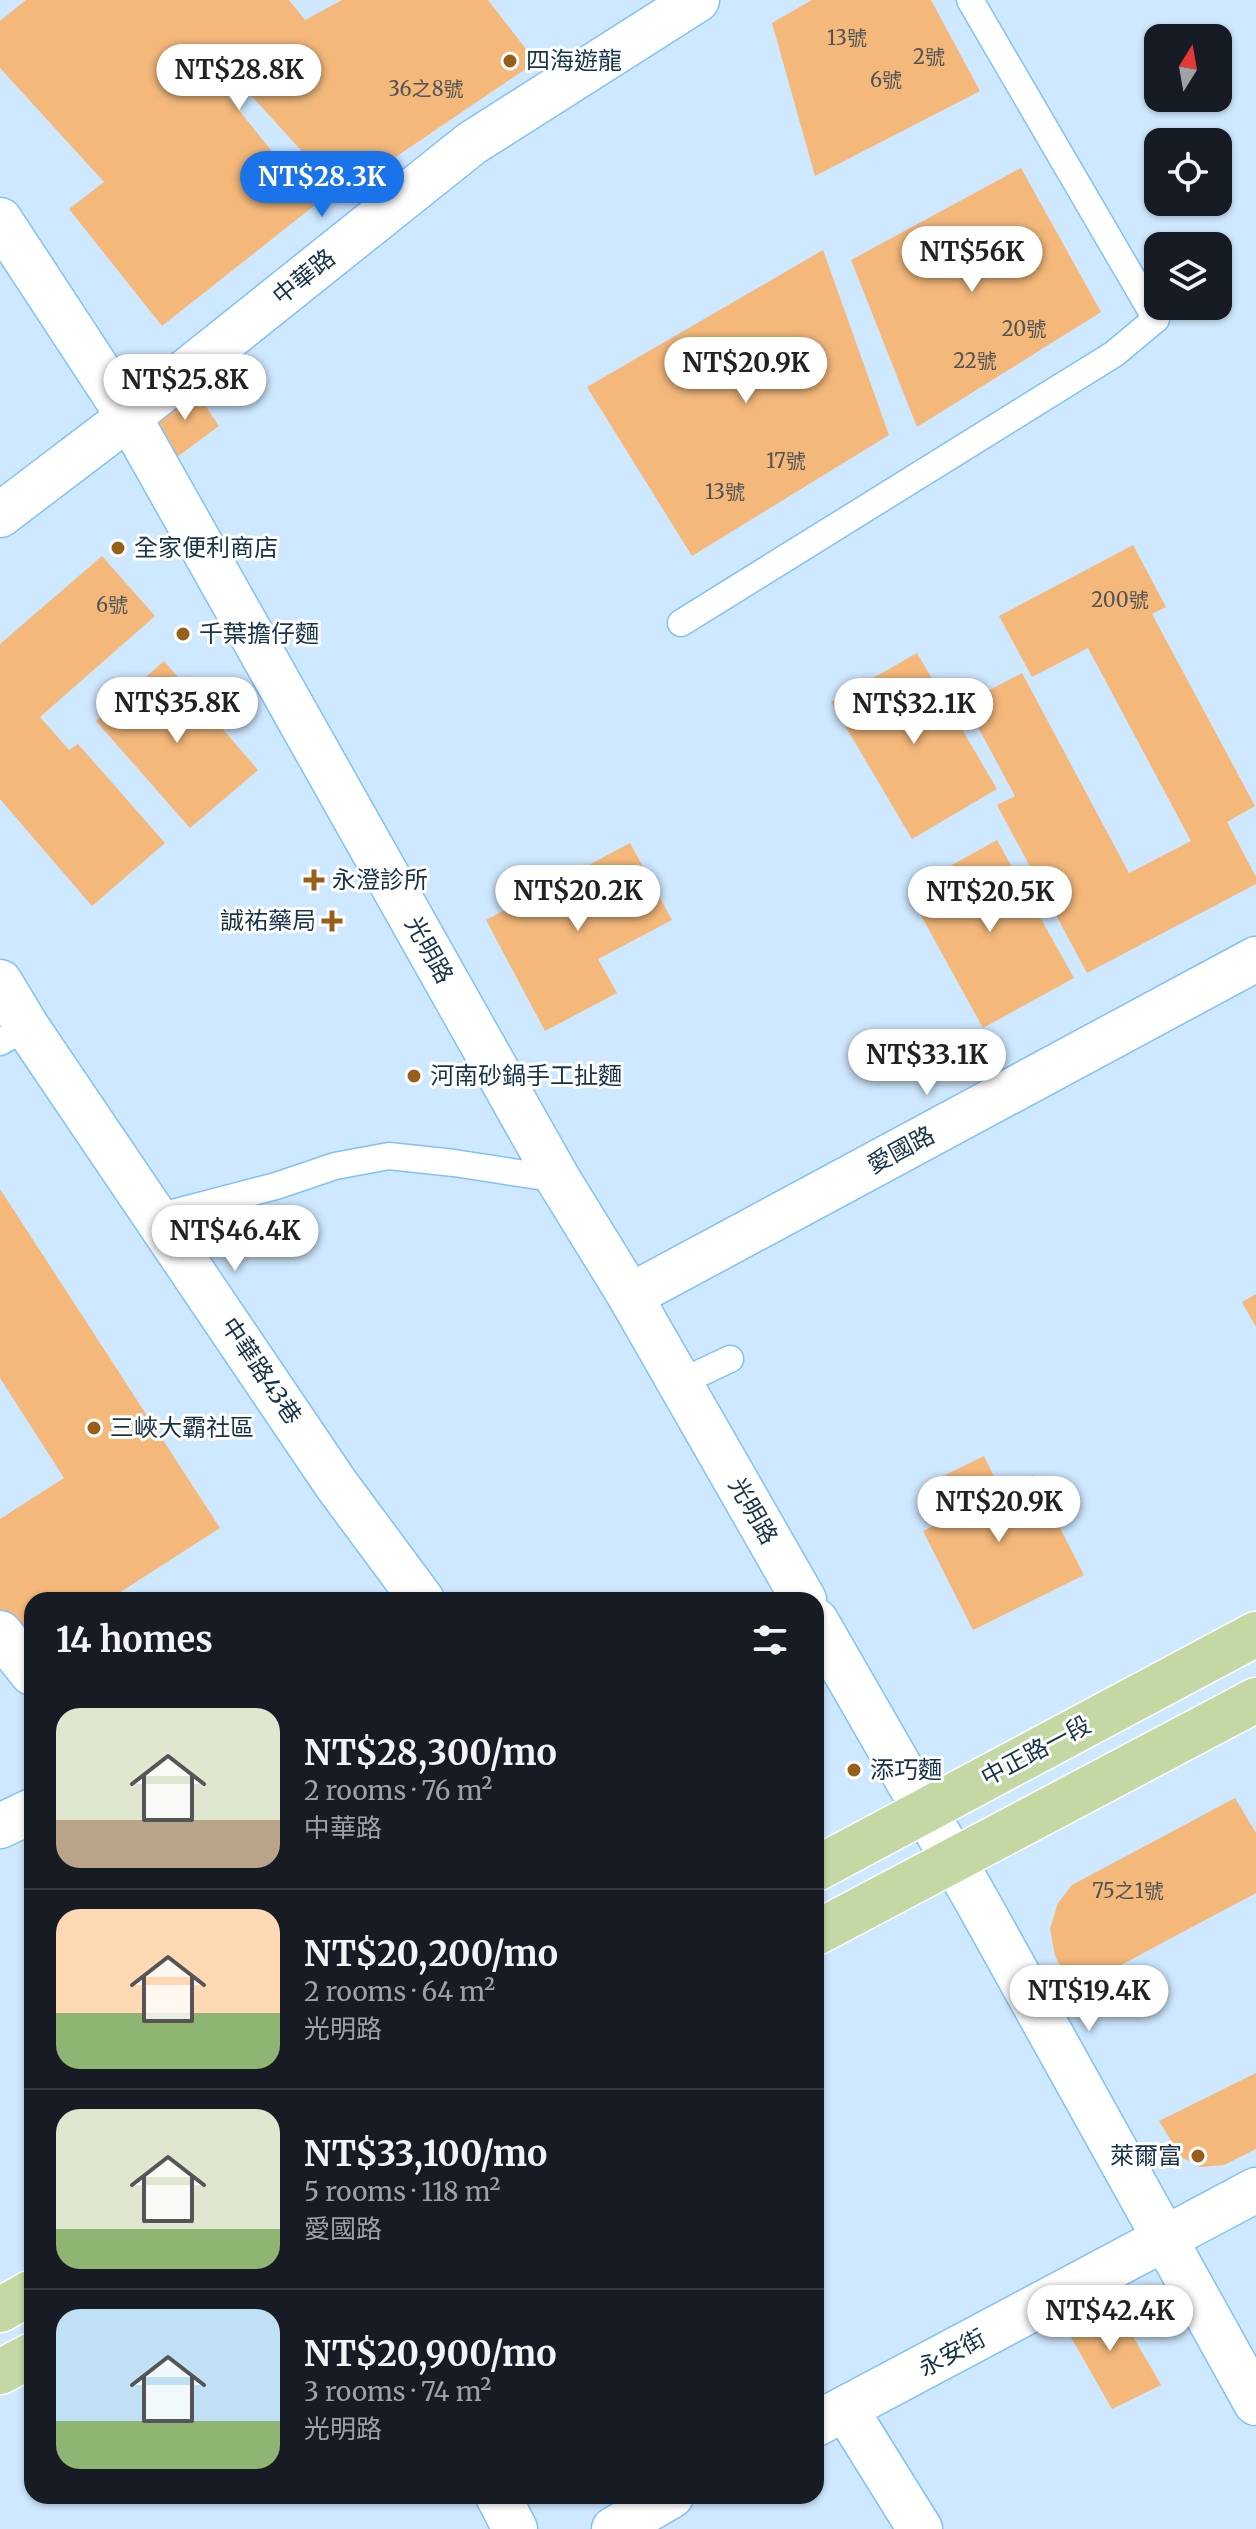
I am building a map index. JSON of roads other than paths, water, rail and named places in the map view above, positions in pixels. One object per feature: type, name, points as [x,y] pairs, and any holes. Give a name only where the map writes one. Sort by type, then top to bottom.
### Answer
[{"type":"main road","name":"中正路一段","points":[[824,1865],[1256,1634]]},
{"type":"main road","points":[[824,1929],[1256,1700]]},
{"type":"main road","points":[[0,2310],[24,2296]]},
{"type":"main road","points":[[0,2372],[24,2359]]},
{"type":"street","name":"中華路","points":[[0,515],[129,417],[472,143],[697,0]]},
{"type":"street","name":"光明路","points":[[0,220],[129,417],[558,1179],[630,1296],[799,1592]]},
{"type":"street","name":"愛國路","points":[[630,1296],[1256,959]]},
{"type":"street","name":"中華路43巷","points":[[0,982],[13,1035],[157,1217],[336,1484],[414,1592]]},
{"type":"street","points":[[0,1633],[24,1663]]},
{"type":"street","points":[[824,1635],[954,1859],[1256,2403]]},
{"type":"street","points":[[0,1826],[24,1815]]},
{"type":"street","name":"永安街","points":[[831,2417],[1256,2190]]},
{"type":"street","points":[[831,2417],[920,2529]]},
{"type":"street","points":[[502,2504],[515,2529]]},
{"type":"street","points":[[614,2529],[657,2504]]},
{"type":"lane","points":[[681,623],[1114,354],[1156,319],[970,0]]},
{"type":"lane","points":[[157,1217],[276,1186],[335,1166],[389,1156],[558,1179]]},
{"type":"lane","points":[[679,1383],[730,1359]]},
{"type":"place","name":"四海遊龍","points":[[510,61]]},
{"type":"place","name":"全家便利商店","points":[[118,548]]},
{"type":"place","name":"千葉擔仔麵","points":[[183,634]]},
{"type":"place","name":"永澄診所","points":[[314,880]]},
{"type":"place","name":"誠祐藥局","points":[[332,921]]},
{"type":"place","name":"河南砂鍋手工扯麵","points":[[414,1076]]},
{"type":"place","name":"三峽大霸社區","points":[[94,1428]]},
{"type":"place","name":"添巧麵","points":[[854,1770]]},
{"type":"place","name":"萊爾富","points":[[1198,2156]]}]
